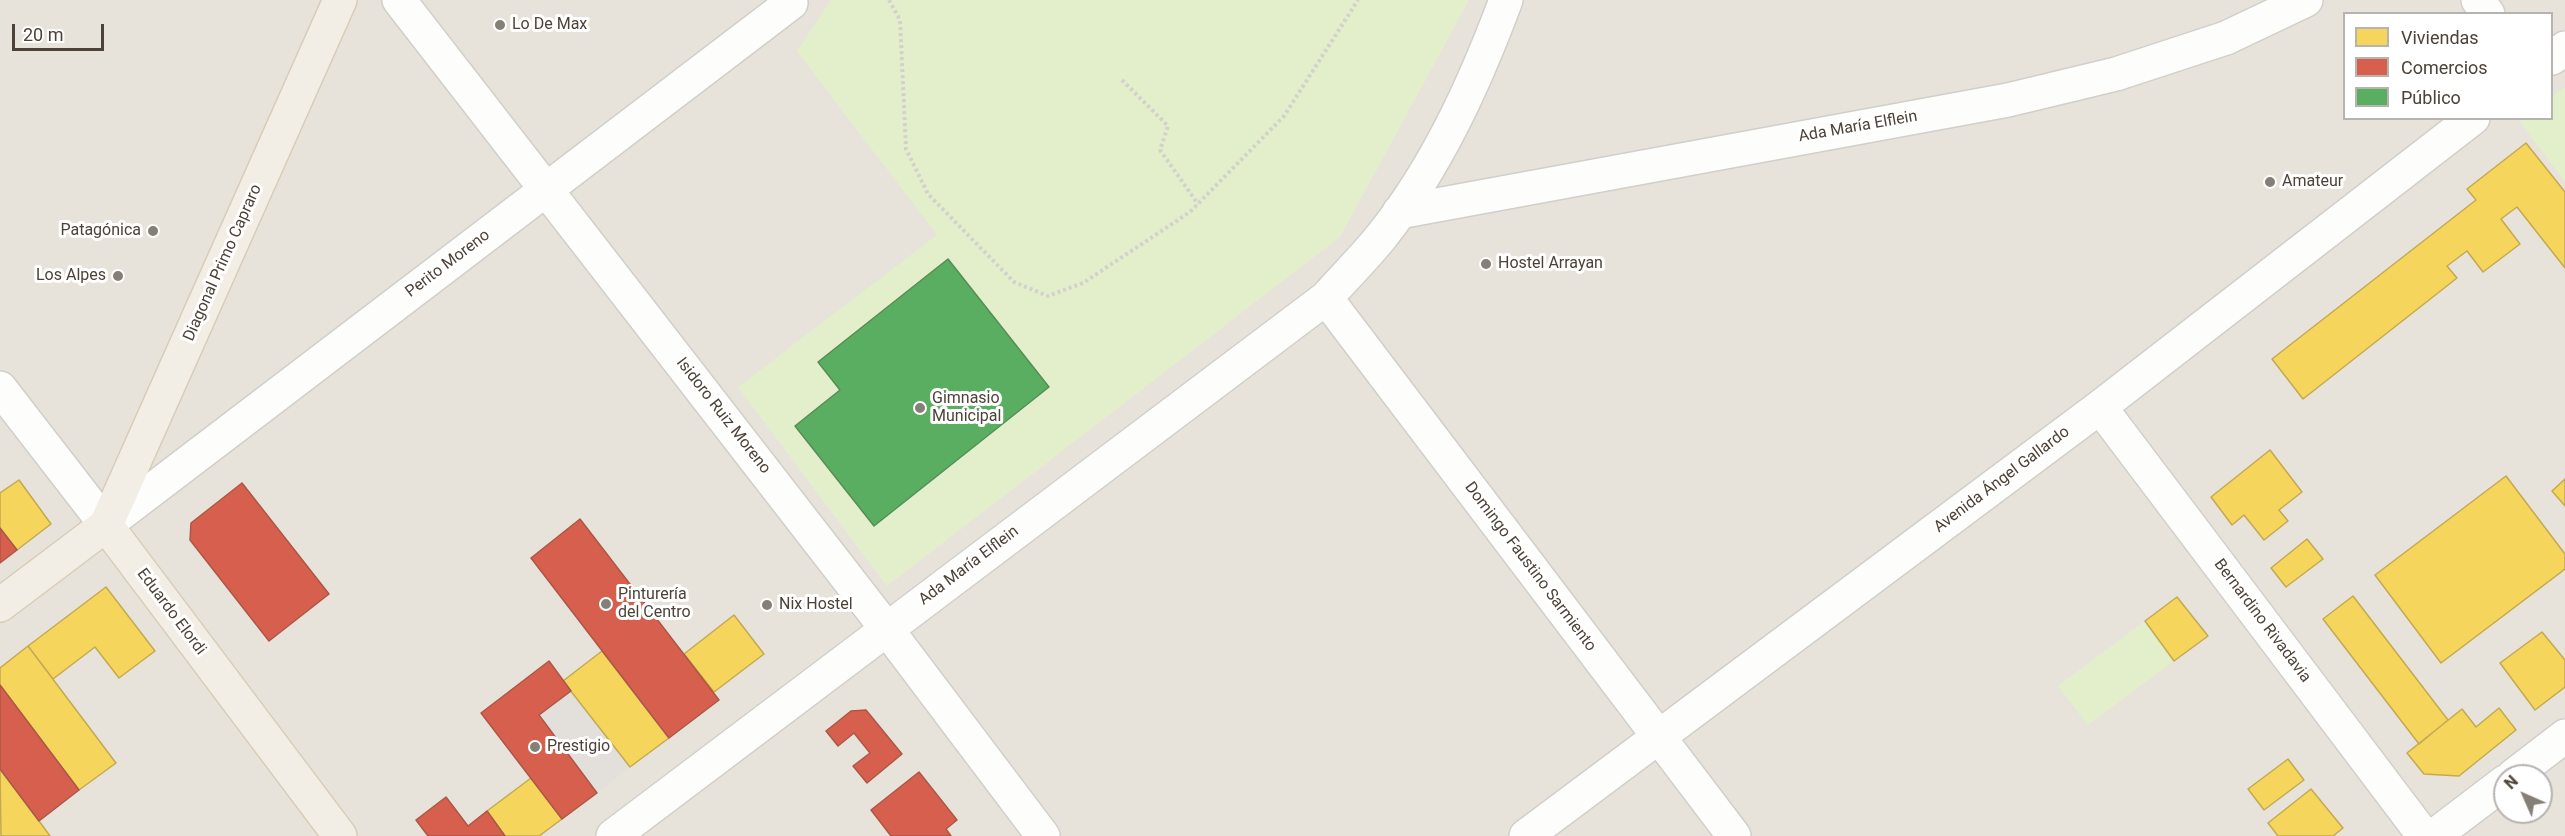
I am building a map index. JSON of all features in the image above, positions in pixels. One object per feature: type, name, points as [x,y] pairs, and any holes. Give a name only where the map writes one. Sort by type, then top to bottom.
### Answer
[{"type":"main road","name":"Diagonal Primo Capraro","points":[[106,525],[340,0]]},
{"type":"main road","points":[[0,606],[106,525]]},
{"type":"main road","name":"Eduardo Elordi","points":[[106,525],[340,836]]},
{"type":"street","name":"Isidoro Ruiz Moreno","points":[[399,0],[886,628],[1043,836]]},
{"type":"street","name":"Ada María Elflein","points":[[612,836],[1326,298],[1382,237],[1423,177],[1461,110],[1506,0]]},
{"type":"street","name":"Ada María Elflein","points":[[1399,212],[2008,100],[2116,74],[2226,38],[2306,0]]},
{"type":"street","name":"Perito Moreno","points":[[106,525],[791,3]]},
{"type":"street","points":[[2553,57],[2565,48]]},
{"type":"street","name":"Avenida Ángel Gallardo","points":[[1526,836],[2100,407],[2470,120]]},
{"type":"street","name":"Domingo Faustino Sarmiento","points":[[1326,298],[1734,836]]},
{"type":"street","name":"Eduardo Elordi","points":[[0,388],[106,525]]},
{"type":"street","name":"Bernardino Rivadavia","points":[[2100,407],[2424,836]]},
{"type":"street","points":[[2529,764],[2565,736]]},
{"type":"street","points":[[2434,836],[2493,791]]},
{"type":"path","points":[[889,0],[900,20],[906,149],[928,194],[1014,282],[1048,296],[1083,283],[1198,204],[1284,116],[1358,0]]},
{"type":"path","points":[[1122,80],[1168,126],[1160,150],[1198,204]]},
{"type":"shaded area","points":[[0,0],[2565,0],[2565,836],[0,836]]},
{"type":"shaded area","points":[[571,691],[630,767],[597,793],[539,715]]},
{"type":"green space","points":[[831,0],[1469,0],[1340,237],[887,586],[738,387],[937,235],[797,51]]},
{"type":"green space","points":[[2565,87],[2565,182],[2519,121],[2553,120],[2553,96]]},
{"type":"green space","points":[[2145,621],[2174,661],[2088,725],[2058,686]]},
{"type":"building: Viviendas","points":[[2526,143],[2565,192],[2565,268],[2517,207],[2501,219],[2520,244],[2483,272],[2467,251],[2447,266],[2457,278],[2303,399],[2272,359],[2476,200],[2467,189]]},
{"type":"building: Viviendas","points":[[2270,450],[2302,492],[2279,510],[2288,521],[2264,540],[2244,515],[2232,525],[2211,497]]},
{"type":"building: Viviendas","points":[[2506,476],[2565,554],[2565,569],[2441,663],[2375,575]]},
{"type":"building: Viviendas","points":[[2565,479],[2565,506],[2552,491]]},
{"type":"building: Viviendas","points":[[19,480],[51,524],[17,550],[0,528],[0,493]]},
{"type":"building: Viviendas","points":[[2307,539],[2323,559],[2286,587],[2271,568]]},
{"type":"building: Viviendas","points":[[106,587],[155,651],[119,678],[95,647],[53,679],[28,646]]},
{"type":"building: Viviendas","points":[[2353,596],[2448,720],[2419,744],[2323,619]]},
{"type":"building: Viviendas","points":[[2177,597],[2208,636],[2174,661],[2145,621]]},
{"type":"building: Viviendas","points":[[734,615],[764,654],[714,692],[684,654]]},
{"type":"building: Viviendas","points":[[2542,632],[2565,660],[2565,687],[2535,710],[2500,663]]},
{"type":"building: Viviendas","points":[[28,646],[116,763],[79,790],[0,685],[0,668]]},
{"type":"building: Viviendas","points":[[602,651],[669,738],[630,767],[563,681]]},
{"type":"building: Viviendas","points":[[2499,708],[2516,730],[2459,776],[2424,774],[2407,753],[2462,709],[2476,727]]},
{"type":"building: Viviendas","points":[[2288,759],[2304,780],[2264,810],[2248,789]]},
{"type":"building: Viviendas","points":[[0,769],[39,821],[50,836],[1,836]]},
{"type":"building: Viviendas","points":[[531,778],[562,819],[539,836],[505,836],[487,811]]},
{"type":"building: Viviendas","points":[[2311,789],[2343,828],[2333,836],[2278,836],[2268,823]]},
{"type":"building: Comercios","points":[[242,483],[329,594],[269,641],[190,540],[191,523]]},
{"type":"building: Comercios","name":"Pinturería del Centro","points":[[580,519],[719,700],[669,738],[531,558]]},
{"type":"building: Comercios","points":[[0,528],[17,550],[0,563]]},
{"type":"building: Comercios","name":"Prestigio","points":[[549,661],[571,691],[539,715],[597,793],[562,819],[481,713]]},
{"type":"building: Comercios","points":[[0,685],[79,790],[39,821],[0,769]]},
{"type":"building: Comercios","points":[[866,710],[902,754],[867,783],[853,766],[870,753],[854,733],[838,746],[826,731],[851,711]]},
{"type":"building: Comercios","points":[[919,772],[957,820],[946,829],[951,836],[891,836],[871,810]]},
{"type":"building: Comercios","points":[[446,797],[468,826],[487,811],[505,836],[428,836],[416,820]]},
{"type":"building: Público","name":"Gimnasio Municipal","points":[[948,259],[1049,387],[874,526],[795,426],[840,390],[818,362]]},
{"type":"place","name":"Lo De Max","points":[[500,25]]},
{"type":"place","name":"Amateur","points":[[2270,182]]},
{"type":"place","name":"Patagónica","points":[[153,231]]},
{"type":"place","name":"Hostel Arrayan","points":[[1486,264]]},
{"type":"place","name":"Los Alpes","points":[[118,276]]},
{"type":"place","name":"Gimnasio Municipal","points":[[920,408]]},
{"type":"place","name":"Pinturería del Centro","points":[[606,604]]},
{"type":"place","name":"Nix Hostel","points":[[767,605]]},
{"type":"place","name":"Prestigio","points":[[535,747]]}]
